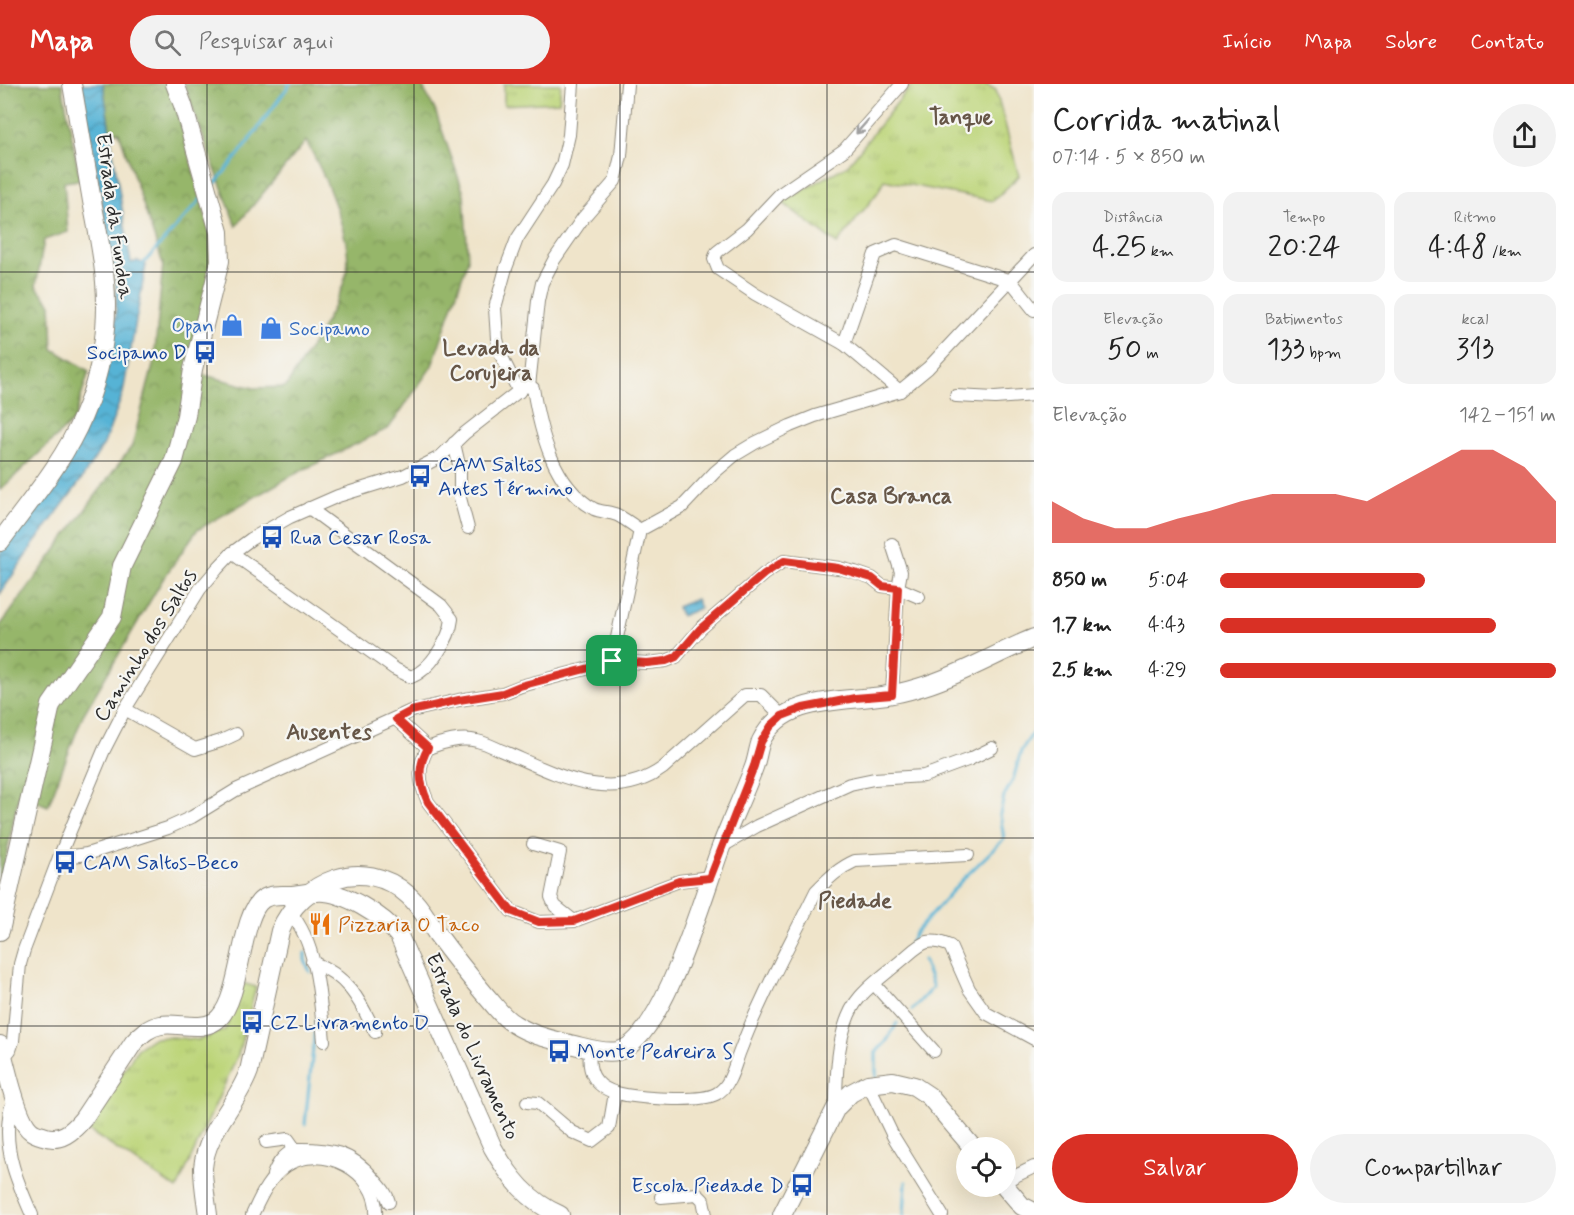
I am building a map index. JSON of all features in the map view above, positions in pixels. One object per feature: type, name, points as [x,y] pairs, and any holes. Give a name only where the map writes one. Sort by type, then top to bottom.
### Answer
[{"type":"main road","name":"Estrada da Fundoa","points":[[0,542],[51,471],[75,432],[96,380],[102,350],[106,322],[105,282],[72,84]]},
{"type":"main road","points":[[0,932],[51,705],[112,617],[123,566],[174,461],[186,416],[193,369],[220,261],[219,232],[175,84]]},
{"type":"main road","points":[[208,1215],[203,1167],[207,1149],[249,1071],[280,931],[295,904],[310,892],[331,879],[346,876],[363,875],[389,882],[406,892],[414,901],[456,961],[502,1016],[526,1031],[591,1048],[617,1051],[630,1046],[651,1020],[681,962],[761,742],[771,726],[782,716],[816,705],[855,698],[892,695],[952,676],[1034,638]]},
{"type":"main road","name":"Estrada do Livramento","points":[[310,892],[326,891],[367,909],[381,917],[399,936],[493,1148],[513,1180],[553,1213]]},
{"type":"main road","points":[[2,1051],[19,1112],[30,1130],[48,1138],[64,1136],[83,1119],[134,1042],[142,1034],[161,1025],[195,1026],[210,1024],[217,1020],[233,989],[254,910],[263,899],[279,894],[310,892]]},
{"type":"main road","points":[[782,1215],[836,1108],[850,1093],[868,1084],[893,1082],[914,1086],[929,1096],[964,1137]]},
{"type":"main road","points":[[1014,1197],[1022,1206],[1034,1212]]},
{"type":"street","points":[[524,389],[501,355],[496,332],[495,308],[506,268],[518,238],[553,184],[562,165],[569,135],[573,84]]},
{"type":"street","points":[[524,389],[542,283],[554,260],[583,218],[615,181],[621,156],[627,84]]},
{"type":"street","points":[[900,392],[844,344],[755,294],[714,265],[714,259],[717,252],[747,229],[780,194],[844,150],[902,84]]},
{"type":"street","points":[[844,344],[874,254],[896,245],[1011,281],[1034,310]]},
{"type":"street","points":[[612,661],[640,530],[682,507],[715,472],[735,455],[755,444],[815,416],[900,392],[928,368],[1034,255]]},
{"type":"street","points":[[524,389],[533,388],[548,451],[567,485],[577,496],[596,510],[616,515],[640,530]]},
{"type":"street","name":"Caminho dos Saltos","points":[[2,1051],[10,1050],[13,1041],[20,964],[60,855],[104,750],[125,709],[200,589],[232,553],[251,539],[309,508],[338,496],[403,476],[440,457],[524,389]]},
{"type":"street","points":[[956,396],[995,398],[1034,394]]},
{"type":"street","points":[[454,444],[460,469],[460,498],[468,528]]},
{"type":"street","points":[[232,553],[395,669],[411,677],[420,674],[448,637],[452,619],[441,605],[309,508]]},
{"type":"street","points":[[892,544],[901,572],[898,588],[892,695]]},
{"type":"street","points":[[60,855],[87,854],[168,828],[192,818],[236,790],[411,711],[503,693],[520,686],[612,661],[647,663],[666,661],[676,657],[700,629],[764,574],[784,561],[838,568],[872,578],[882,586],[898,588],[919,597]]},
{"type":"street","points":[[710,878],[679,881],[574,921],[539,922],[511,911],[428,802],[421,788],[419,776],[422,758],[428,748],[438,744],[476,740],[573,780],[593,786],[611,786],[634,783],[650,777],[745,695],[761,695],[782,716]]},
{"type":"street","points":[[125,709],[195,748],[236,734]]},
{"type":"street","points":[[396,719],[428,748]]},
{"type":"street","points":[[721,847],[757,826],[850,784],[874,779],[924,776],[992,748]]},
{"type":"street","points":[[533,843],[560,852],[551,897],[555,906],[574,921]]},
{"type":"street","points":[[591,1048],[589,1068],[592,1076],[601,1086],[615,1093],[666,1098],[702,1098],[716,1094],[727,1084],[756,1012],[816,891],[841,867],[855,861],[871,859],[968,855]]},
{"type":"street","points":[[290,912],[307,937],[317,983],[324,1041]]},
{"type":"street","points":[[836,1108],[839,1049],[851,1012],[859,998],[924,942],[938,940],[950,946],[969,989],[986,1013],[1034,1039]]},
{"type":"street","points":[[312,962],[328,968],[351,989],[364,1008],[375,1032]]},
{"type":"street","points":[[874,984],[934,1051]]},
{"type":"street","points":[[868,1084],[893,1136],[942,1215]]},
{"type":"street","points":[[527,1102],[538,1103],[572,1132],[592,1140],[609,1128],[615,1093]]},
{"type":"street","points":[[16,1100],[10,1107],[9,1153],[32,1215]]},
{"type":"street","points":[[266,1142],[288,1139],[295,1149]]},
{"type":"street","points":[[252,1215],[279,1161],[295,1149],[320,1148],[349,1157],[361,1164],[371,1175],[384,1191],[389,1202]]},
{"type":"street","points":[[273,1176],[288,1164],[307,1159],[324,1158],[341,1162],[352,1167],[367,1181],[372,1192],[376,1215]]},
{"type":"street","points":[[1016,1176],[1034,1167]]},
{"type":"street","points":[[661,1197],[698,1194],[703,1200],[706,1215]]},
{"type":"green space","points":[[0,84],[62,84],[80,180],[64,182],[68,232],[44,240],[36,286],[51,304],[53,349],[89,371],[74,420],[0,490]]},
{"type":"green space","points":[[103,84],[170,84],[210,232],[211,281],[189,371],[254,388],[286,387],[330,314],[343,284],[348,256],[335,204],[306,141],[236,226],[184,84],[421,84],[435,110],[464,194],[468,260],[432,366],[389,428],[291,476],[197,530],[163,579],[83,715],[48,806],[19,794],[0,886],[0,626],[132,446],[154,362],[163,264],[119,132],[110,131]]},
{"type":"green space","points":[[504,84],[561,84],[559,102],[504,105]]},
{"type":"green space","points":[[912,84],[985,84],[996,90],[1019,176],[993,201],[884,180],[878,192],[837,244],[782,202],[848,165]]},
{"type":"green space","points":[[242,983],[256,987],[238,1055],[177,1189],[86,1129],[138,1048],[153,1038],[172,1037],[199,1040],[225,1030]]},
{"type":"water","points":[[81,84],[103,84],[131,263],[138,261],[146,265],[123,393],[104,444],[0,594],[0,553],[78,444],[96,405],[112,347],[116,314],[116,285]]},
{"type":"water","points":[[696,599],[700,608],[681,616],[677,607]]},
{"type":"waterway","points":[[213,186],[290,84]]},
{"type":"waterway","points":[[141,266],[203,197]]},
{"type":"waterway","points":[[910,944],[915,933],[962,880],[1004,839],[1000,814],[1004,796],[1013,780],[1021,751],[1034,731]]},
{"type":"waterway","points":[[305,953],[310,972]]},
{"type":"waterway","points":[[912,1010],[933,987],[923,960]]},
{"type":"waterway","points":[[305,1124],[316,1020]]},
{"type":"waterway","points":[[876,1077],[876,1052],[886,1042],[897,1023]]},
{"type":"waterway","points":[[904,1215],[906,1182]]},
{"type":"place","name":"Opan","points":[[232,325]]},
{"type":"place","name":"Socipamo","points":[[271,328]]},
{"type":"place","name":"Socipamo D","points":[[205,352]]},
{"type":"place","name":"CAM Saltos Antes Término","points":[[420,476]]},
{"type":"place","name":"Rua Cesar Rosa","points":[[272,537]]},
{"type":"place","name":"CAM Saltos-Beco","points":[[65,862]]},
{"type":"place","name":"Pizzaria O Taco","points":[[320,924]]},
{"type":"place","name":"CZ Livramento D","points":[[252,1022]]},
{"type":"place","name":"Monte Pedreira S","points":[[559,1051]]},
{"type":"place","name":"Escola Piedade D","points":[[802,1185]]},
{"type":"district","name":"Tanque","points":[[961,116]]},
{"type":"district","name":"Levada da Corujeira","points":[[491,360]]},
{"type":"district","name":"Casa Branca","points":[[891,495]]},
{"type":"district","name":"Ausentes","points":[[329,731]]},
{"type":"district","name":"Piedade","points":[[855,900]]},
{"type":"route","points":[[784,561],[855,572],[872,578],[882,586],[898,588],[892,695],[855,698],[803,708],[782,716],[771,726],[761,742],[754,766],[710,878],[679,881],[574,921],[539,922],[511,911],[428,802],[421,788],[419,776],[422,758],[428,748],[396,719],[411,711],[503,693],[540,680],[612,661],[647,663],[671,660],[700,629],[764,574],[784,561]]}]
